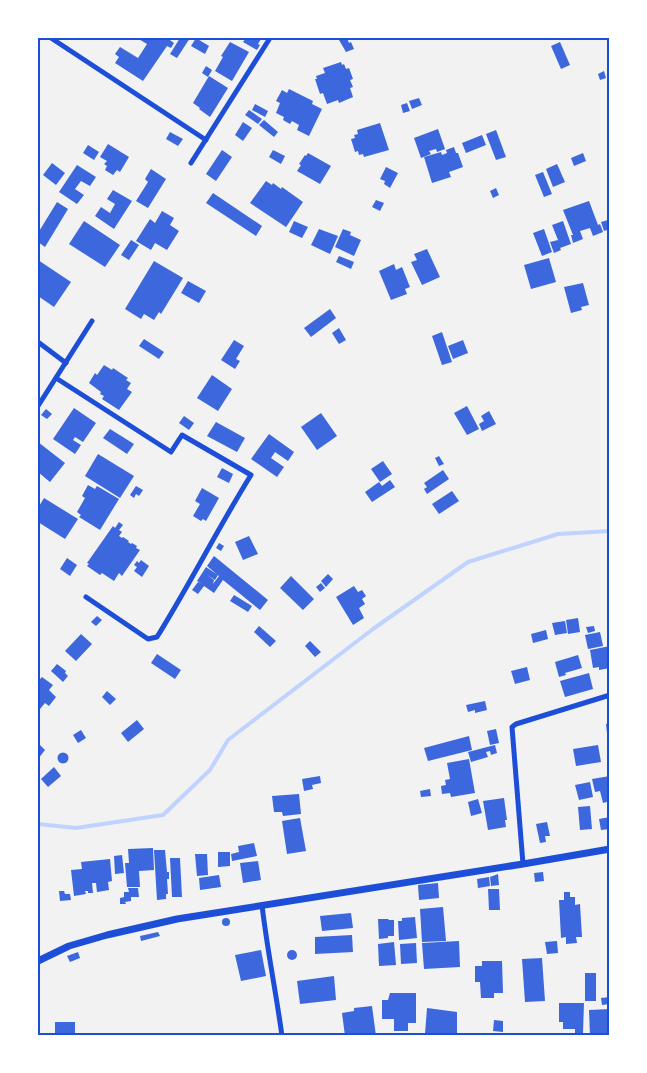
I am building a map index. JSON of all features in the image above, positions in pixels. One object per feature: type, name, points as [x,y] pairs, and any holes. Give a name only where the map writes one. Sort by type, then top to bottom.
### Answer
[{"type":"street","points":[[51,38],[206,140]]},
{"type":"street","points":[[191,163],[270,38]]},
{"type":"street","points":[[38,406],[92,321]]},
{"type":"street","points":[[38,342],[66,364]]},
{"type":"street","points":[[56,378],[133,428],[168,448],[171,452],[182,435],[252,476],[230,509],[180,599],[157,636],[148,639],[86,597]]},
{"type":"street","points":[[523,864],[512,727],[516,724],[610,695]]},
{"type":"street","points":[[38,961],[69,946],[177,918],[610,849]]},
{"type":"street","points":[[262,904],[282,1036]]},
{"type":"building","points":[[137,38],[167,38],[174,43],[171,48],[167,46],[143,81],[115,63],[119,57],[115,54],[120,47],[138,58],[147,44]]},
{"type":"building","points":[[180,38],[190,38],[177,58],[170,54]]},
{"type":"building","points":[[196,38],[209,46],[205,54],[191,46]]},
{"type":"building","points":[[246,38],[261,39],[257,50],[243,42]]},
{"type":"building","points":[[347,38],[349,43],[351,42],[354,49],[346,52],[339,40]]},
{"type":"building","points":[[230,42],[249,52],[232,81],[215,71],[223,57],[221,56]]},
{"type":"building","points":[[560,42],[570,65],[561,69],[551,46]]},
{"type":"building","points":[[341,62],[346,69],[349,68],[353,79],[350,80],[353,87],[350,88],[353,97],[339,103],[338,100],[327,104],[323,93],[320,94],[315,79],[317,79],[316,76],[325,73],[323,68]]},
{"type":"building","points":[[206,66],[212,70],[208,77],[202,73]]},
{"type":"building","points":[[604,71],[606,78],[600,80],[598,74]]},
{"type":"building","points":[[209,76],[228,88],[210,117],[193,103]]},
{"type":"building","points":[[289,89],[313,101],[312,104],[322,109],[309,136],[297,130],[299,125],[292,121],[290,124],[283,120],[284,117],[276,113],[280,103],[276,101],[282,90],[287,93]]},
{"type":"building","points":[[419,98],[422,105],[412,109],[409,101]]},
{"type":"building","points":[[407,103],[410,111],[403,113],[401,105]]},
{"type":"building","points":[[255,104],[268,111],[265,117],[252,110]]},
{"type":"building","points":[[249,110],[262,119],[258,124],[245,115]]},
{"type":"building","points":[[264,120],[278,132],[274,137],[259,125]]},
{"type":"building","points":[[243,122],[252,128],[243,141],[235,135]]},
{"type":"building","points":[[380,123],[389,150],[364,157],[363,154],[359,155],[358,151],[355,152],[351,139],[355,138],[354,135],[358,134],[357,130]]},
{"type":"building","points":[[438,129],[445,149],[437,152],[436,149],[429,151],[431,154],[421,158],[414,138]]},
{"type":"building","points":[[496,130],[506,157],[496,160],[486,134]]},
{"type":"building","points":[[170,132],[183,139],[178,146],[166,139]]},
{"type":"building","points":[[482,135],[486,145],[466,153],[462,143]]},
{"type":"building","points":[[108,144],[129,157],[120,172],[117,170],[113,175],[105,170],[107,166],[104,164],[107,161],[100,157]]},
{"type":"building","points":[[88,145],[99,152],[94,160],[83,153]]},
{"type":"building","points":[[454,147],[463,167],[449,172],[451,177],[432,183],[424,157],[441,152],[442,155],[447,153],[446,150]]},
{"type":"building","points":[[222,150],[232,157],[216,181],[206,174]]},
{"type":"building","points":[[273,150],[285,156],[281,164],[269,157]]},
{"type":"building","points":[[308,153],[331,166],[320,184],[297,171],[301,165],[299,164]]},
{"type":"building","points":[[583,153],[586,161],[574,166],[571,158]]},
{"type":"building","points":[[52,163],[65,173],[56,185],[43,175]]},
{"type":"building","points":[[557,164],[565,182],[553,187],[546,169]]},
{"type":"building","points":[[77,165],[96,177],[90,186],[81,181],[75,189],[84,195],[77,204],[59,192]]},
{"type":"building","points":[[386,167],[398,173],[390,188],[384,184],[385,181],[380,179]]},
{"type":"building","points":[[151,169],[166,179],[148,208],[136,201],[148,182],[145,179]]},
{"type":"building","points":[[543,172],[552,194],[544,197],[535,175]]},
{"type":"building","points":[[266,181],[272,185],[273,183],[281,189],[282,187],[303,202],[286,227],[250,203]]},
{"type":"building","points":[[496,188],[499,195],[493,198],[490,191]]},
{"type":"building","points":[[113,190],[132,201],[114,229],[95,216],[101,207],[110,213],[115,204],[107,199]]},
{"type":"building","points":[[213,193],[262,226],[256,236],[206,203]]},
{"type":"building","points":[[376,200],[384,203],[380,211],[372,207]]},
{"type":"building","points":[[589,201],[598,225],[600,224],[603,232],[593,236],[590,228],[580,231],[583,239],[573,243],[571,235],[573,235],[563,210]]},
{"type":"building","points":[[57,202],[68,209],[45,247],[38,242],[38,233]]},
{"type":"building","points":[[162,211],[174,218],[170,225],[179,231],[167,250],[155,243],[151,250],[136,241],[150,219],[155,223]]},
{"type":"building","points":[[610,216],[610,229],[604,231],[601,222],[608,220],[607,217]]},
{"type":"building","points":[[84,221],[120,245],[105,267],[69,244]]},
{"type":"building","points":[[294,221],[308,227],[302,238],[289,232]]},
{"type":"building","points":[[563,221],[571,244],[560,248],[561,250],[554,253],[550,242],[558,240],[552,225]]},
{"type":"building","points":[[319,229],[338,236],[330,254],[311,245]]},
{"type":"building","points":[[343,229],[351,232],[350,235],[361,240],[354,256],[335,247]]},
{"type":"building","points":[[544,229],[552,252],[542,256],[533,233]]},
{"type":"building","points":[[131,240],[139,245],[129,260],[121,255]]},
{"type":"building","points":[[427,249],[440,277],[422,285],[411,262],[417,260],[414,254]]},
{"type":"building","points":[[339,256],[354,262],[351,269],[336,262]]},
{"type":"building","points":[[549,258],[556,282],[531,289],[524,265]]},
{"type":"building","points":[[38,260],[71,282],[54,307],[38,296]]},
{"type":"building","points":[[154,261],[183,278],[161,314],[159,312],[154,320],[144,314],[141,319],[125,309]]},
{"type":"building","points":[[394,264],[396,270],[402,267],[410,287],[405,289],[407,294],[391,300],[379,271]]},
{"type":"building","points":[[188,281],[206,291],[199,303],[181,293]]},
{"type":"building","points":[[583,283],[589,305],[581,307],[582,310],[571,313],[564,287]]},
{"type":"building","points":[[330,309],[336,318],[311,337],[304,328]]},
{"type":"building","points":[[339,328],[346,340],[339,344],[332,333]]},
{"type":"building","points":[[442,332],[452,362],[442,365],[432,336]]},
{"type":"building","points":[[144,339],[164,352],[159,359],[139,346]]},
{"type":"building","points":[[234,340],[244,346],[236,359],[240,361],[235,369],[221,360]]},
{"type":"building","points":[[463,340],[468,353],[453,359],[448,346]]},
{"type":"building","points":[[104,365],[112,370],[113,368],[128,378],[126,380],[131,383],[127,389],[132,392],[119,410],[102,399],[104,396],[100,394],[101,392],[89,383],[95,373],[97,375]]},
{"type":"building","points":[[212,375],[232,389],[218,411],[197,398]]},
{"type":"building","points":[[467,406],[479,429],[467,435],[454,413]]},
{"type":"building","points":[[74,408],[96,423],[83,442],[75,437],[73,440],[81,445],[75,454],[53,439]]},
{"type":"building","points":[[46,409],[52,414],[47,419],[41,415]]},
{"type":"building","points":[[489,411],[496,424],[482,431],[479,424],[484,421],[481,416]]},
{"type":"building","points":[[321,413],[337,436],[317,450],[301,427]]},
{"type":"building","points":[[184,416],[194,423],[189,430],[179,423]]},
{"type":"building","points":[[216,422],[245,438],[237,452],[207,436]]},
{"type":"building","points":[[110,429],[134,444],[127,454],[103,438]]},
{"type":"building","points":[[269,434],[294,452],[288,461],[275,452],[271,458],[284,467],[277,477],[251,459]]},
{"type":"building","points":[[38,442],[65,463],[50,482],[38,472],[40,463],[38,460]]},
{"type":"building","points":[[98,454],[134,476],[120,498],[85,476]]},
{"type":"building","points":[[439,456],[444,464],[439,466],[435,458]]},
{"type":"building","points":[[383,461],[392,474],[380,482],[371,469]]},
{"type":"building","points":[[222,468],[233,474],[229,483],[217,477]]},
{"type":"building","points":[[443,470],[449,479],[427,494],[424,489],[427,487],[424,483]]},
{"type":"building","points":[[390,480],[395,487],[372,502],[365,492],[379,482],[382,486]]},
{"type":"building","points":[[88,485],[95,489],[97,486],[119,499],[100,530],[79,517],[81,515],[77,512],[85,498],[82,496]]},
{"type":"building","points":[[136,486],[143,490],[139,496],[136,494],[134,498],[130,495]]},
{"type":"building","points":[[202,488],[219,498],[206,521],[203,519],[201,521],[193,516],[200,504],[195,501]]},
{"type":"building","points":[[452,491],[459,501],[439,514],[432,504]]},
{"type":"building","points":[[44,498],[78,519],[65,539],[38,522],[38,508]]},
{"type":"building","points":[[119,522],[123,525],[119,530],[122,532],[119,536],[137,546],[136,548],[140,550],[122,576],[119,573],[114,581],[102,573],[100,575],[87,566],[89,564],[87,563],[113,526],[115,528]]},
{"type":"building","points":[[249,536],[258,554],[243,560],[235,542]]},
{"type":"building","points":[[219,543],[224,546],[221,551],[216,548]]},
{"type":"building","points":[[214,556],[268,600],[260,610],[223,580],[214,593],[204,586],[198,594],[192,590],[198,582],[202,584],[197,581],[206,567],[217,574],[207,566]]},
{"type":"building","points":[[67,558],[77,565],[70,576],[60,569]]},
{"type":"building","points":[[141,560],[149,566],[142,577],[134,571],[137,567],[134,565],[137,561],[139,563]]},
{"type":"building","points":[[328,574],[333,579],[326,587],[321,581]]},
{"type":"building","points":[[291,576],[314,599],[303,610],[280,588]]},
{"type":"building","points":[[321,583],[325,588],[320,592],[316,587]]},
{"type":"building","points":[[354,586],[358,592],[362,590],[366,596],[362,599],[365,604],[359,608],[364,618],[353,625],[336,597]]},
{"type":"building","points":[[234,595],[252,606],[248,612],[230,601]]},
{"type":"building","points":[[97,616],[102,620],[96,626],[91,622]]},
{"type":"building","points":[[578,618],[580,632],[568,634],[566,620]]},
{"type":"building","points":[[565,621],[567,633],[555,635],[552,623]]},
{"type":"building","points":[[259,626],[276,641],[270,647],[254,632]]},
{"type":"building","points":[[594,626],[595,631],[588,633],[586,627]]},
{"type":"building","points":[[546,630],[548,639],[533,643],[531,634]]},
{"type":"building","points":[[600,632],[603,646],[588,649],[585,635]]},
{"type":"building","points":[[81,634],[92,644],[76,661],[65,651]]},
{"type":"building","points":[[310,641],[321,652],[315,657],[305,646]]},
{"type":"building","points":[[610,646],[610,668],[599,670],[599,667],[593,668],[590,650]]},
{"type":"building","points":[[157,654],[181,670],[175,679],[151,663]]},
{"type":"building","points":[[578,655],[582,668],[565,673],[566,675],[559,677],[555,662]]},
{"type":"building","points":[[57,664],[66,671],[65,673],[68,676],[63,682],[51,671]]},
{"type":"building","points":[[527,667],[530,680],[515,684],[511,671]]},
{"type":"building","points":[[589,673],[593,689],[565,697],[560,681]]},
{"type":"building","points":[[42,677],[53,685],[49,690],[56,697],[49,706],[45,703],[40,709],[38,707],[38,679]]},
{"type":"building","points":[[107,691],[116,699],[110,705],[102,697]]},
{"type":"building","points":[[485,701],[487,710],[475,713],[475,710],[468,712],[466,705]]},
{"type":"building","points":[[137,720],[144,729],[128,742],[121,733]]},
{"type":"building","points":[[610,723],[610,741],[608,742],[606,724]]},
{"type":"building","points":[[496,729],[499,743],[490,745],[487,731]]},
{"type":"building","points":[[81,730],[86,738],[78,743],[73,735]]},
{"type":"building","points":[[469,736],[472,750],[428,761],[424,748]]},
{"type":"building","points":[[38,743],[45,750],[38,759]]},
{"type":"building","points":[[495,745],[497,753],[491,755],[490,751],[486,752],[488,757],[471,762],[468,752]]},
{"type":"building","points":[[598,745],[601,762],[576,766],[573,749]]},
{"type":"building","points":[[63,752],[69,758],[63,764],[57,758]]},
{"type":"building","points":[[469,759],[475,793],[451,797],[450,793],[442,794],[441,786],[446,785],[445,780],[450,779],[447,763]]},
{"type":"building","points":[[54,767],[61,776],[48,787],[41,779]]},
{"type":"building","points":[[320,776],[321,783],[312,785],[313,789],[304,791],[302,779]]},
{"type":"building","points":[[610,776],[610,801],[603,803],[600,791],[595,792],[592,779]]},
{"type":"building","points":[[590,782],[593,797],[579,800],[575,785]]},
{"type":"building","points":[[430,789],[431,796],[421,797],[420,791]]},
{"type":"building","points":[[299,794],[301,814],[283,816],[282,812],[274,812],[272,796]]},
{"type":"building","points":[[504,798],[506,827],[488,830],[483,801]]},
{"type":"building","points":[[478,799],[482,813],[471,816],[468,802]]},
{"type":"building","points":[[590,806],[592,829],[580,830],[578,807]]},
{"type":"building","points":[[610,817],[610,829],[601,830],[599,819]]},
{"type":"building","points":[[300,818],[306,851],[287,854],[282,821]]},
{"type":"building","points":[[547,822],[550,836],[545,836],[546,842],[540,843],[536,824]]},
{"type":"building","points":[[254,843],[257,856],[232,861],[231,854],[239,852],[238,846]]},
{"type":"building","points":[[153,848],[154,870],[139,871],[140,887],[127,887],[125,863],[129,863],[128,849]]},
{"type":"building","points":[[154,850],[165,850],[167,872],[169,872],[166,899],[157,900]]},
{"type":"building","points":[[218,852],[230,852],[230,866],[218,867]]},
{"type":"building","points":[[195,854],[207,854],[208,875],[197,876]]},
{"type":"building","points":[[122,855],[124,873],[115,874],[114,856]]},
{"type":"building","points":[[170,858],[180,858],[182,897],[172,897]]},
{"type":"building","points":[[110,859],[112,881],[108,882],[109,890],[97,892],[96,883],[92,883],[93,893],[85,891],[86,894],[74,896],[71,870],[82,869],[81,862]]},
{"type":"building","points":[[258,861],[261,880],[243,883],[240,863]]},
{"type":"building","points":[[543,872],[544,881],[535,882],[534,873]]},
{"type":"building","points":[[498,874],[499,885],[491,886],[490,877]]},
{"type":"building","points":[[219,875],[221,887],[200,890],[199,878]]},
{"type":"building","points":[[489,877],[490,886],[478,888],[477,879]]},
{"type":"building","points":[[438,883],[439,898],[419,900],[418,885]]},
{"type":"building","points":[[128,888],[138,888],[139,897],[131,897],[131,901],[125,902],[126,904],[120,904],[120,898],[124,897],[124,892],[129,892]]},
{"type":"building","points":[[488,889],[499,889],[500,910],[489,910]]},
{"type":"building","points":[[59,891],[70,894],[71,900],[60,901]]},
{"type":"building","points":[[564,892],[570,892],[570,897],[575,897],[575,905],[580,904],[582,937],[576,937],[577,943],[566,944],[566,937],[561,938],[559,900],[564,900]]},
{"type":"building","points":[[443,907],[446,941],[422,942],[420,909]]},
{"type":"building","points":[[351,913],[353,928],[322,931],[320,916]]},
{"type":"building","points":[[415,917],[417,938],[399,940],[398,921],[402,921],[402,918]]},
{"type":"building","points":[[226,918],[230,922],[226,926],[222,922]]},
{"type":"building","points":[[378,919],[394,920],[394,936],[379,939]]},
{"type":"building","points":[[158,932],[160,936],[141,941],[140,936]]},
{"type":"building","points":[[352,935],[353,952],[315,954],[315,937]]},
{"type":"building","points":[[459,941],[460,967],[424,969],[422,943]]},
{"type":"building","points":[[557,941],[558,953],[547,954],[545,942]]},
{"type":"building","points":[[394,942],[396,965],[379,966],[378,944]]},
{"type":"building","points":[[416,943],[417,963],[401,964],[400,944]]},
{"type":"building","points":[[261,950],[266,976],[241,981],[235,955]]},
{"type":"building","points":[[290,950],[294,950],[297,955],[296,959],[290,960],[287,957],[287,953]]},
{"type":"building","points":[[78,952],[80,958],[70,962],[67,956]]},
{"type":"building","points":[[542,958],[545,1001],[525,1002],[522,959]]},
{"type":"building","points":[[482,961],[502,961],[503,993],[494,993],[494,998],[481,998],[480,982],[475,982],[475,966],[482,966]]},
{"type":"building","points":[[585,973],[596,973],[596,1001],[585,1001]]},
{"type":"building","points":[[334,976],[336,1000],[300,1004],[297,981]]},
{"type":"building","points":[[390,993],[416,993],[416,1023],[408,1023],[408,1031],[394,1031],[394,1019],[382,1019],[382,1000],[388,1000]]},
{"type":"building","points":[[610,997],[610,1004],[602,1005],[601,998]]},
{"type":"building","points":[[559,1003],[584,1003],[583,1033],[575,1033],[575,1029],[563,1029],[563,1022],[559,1022]]},
{"type":"building","points":[[372,1006],[376,1036],[345,1036],[342,1013],[354,1011],[354,1008]]},
{"type":"building","points":[[427,1008],[457,1012],[457,1035],[435,1036],[425,1034]]},
{"type":"building","points":[[610,1009],[610,1036],[590,1036],[589,1010]]},
{"type":"building","points":[[494,1020],[503,1021],[503,1032],[493,1031]]},
{"type":"building","points":[[55,1022],[75,1022],[75,1036],[55,1036]]},
{"type":"waterway","points":[[38,824],[76,828],[163,815],[210,770],[228,740],[373,629],[468,562],[558,534],[610,531]]}]
